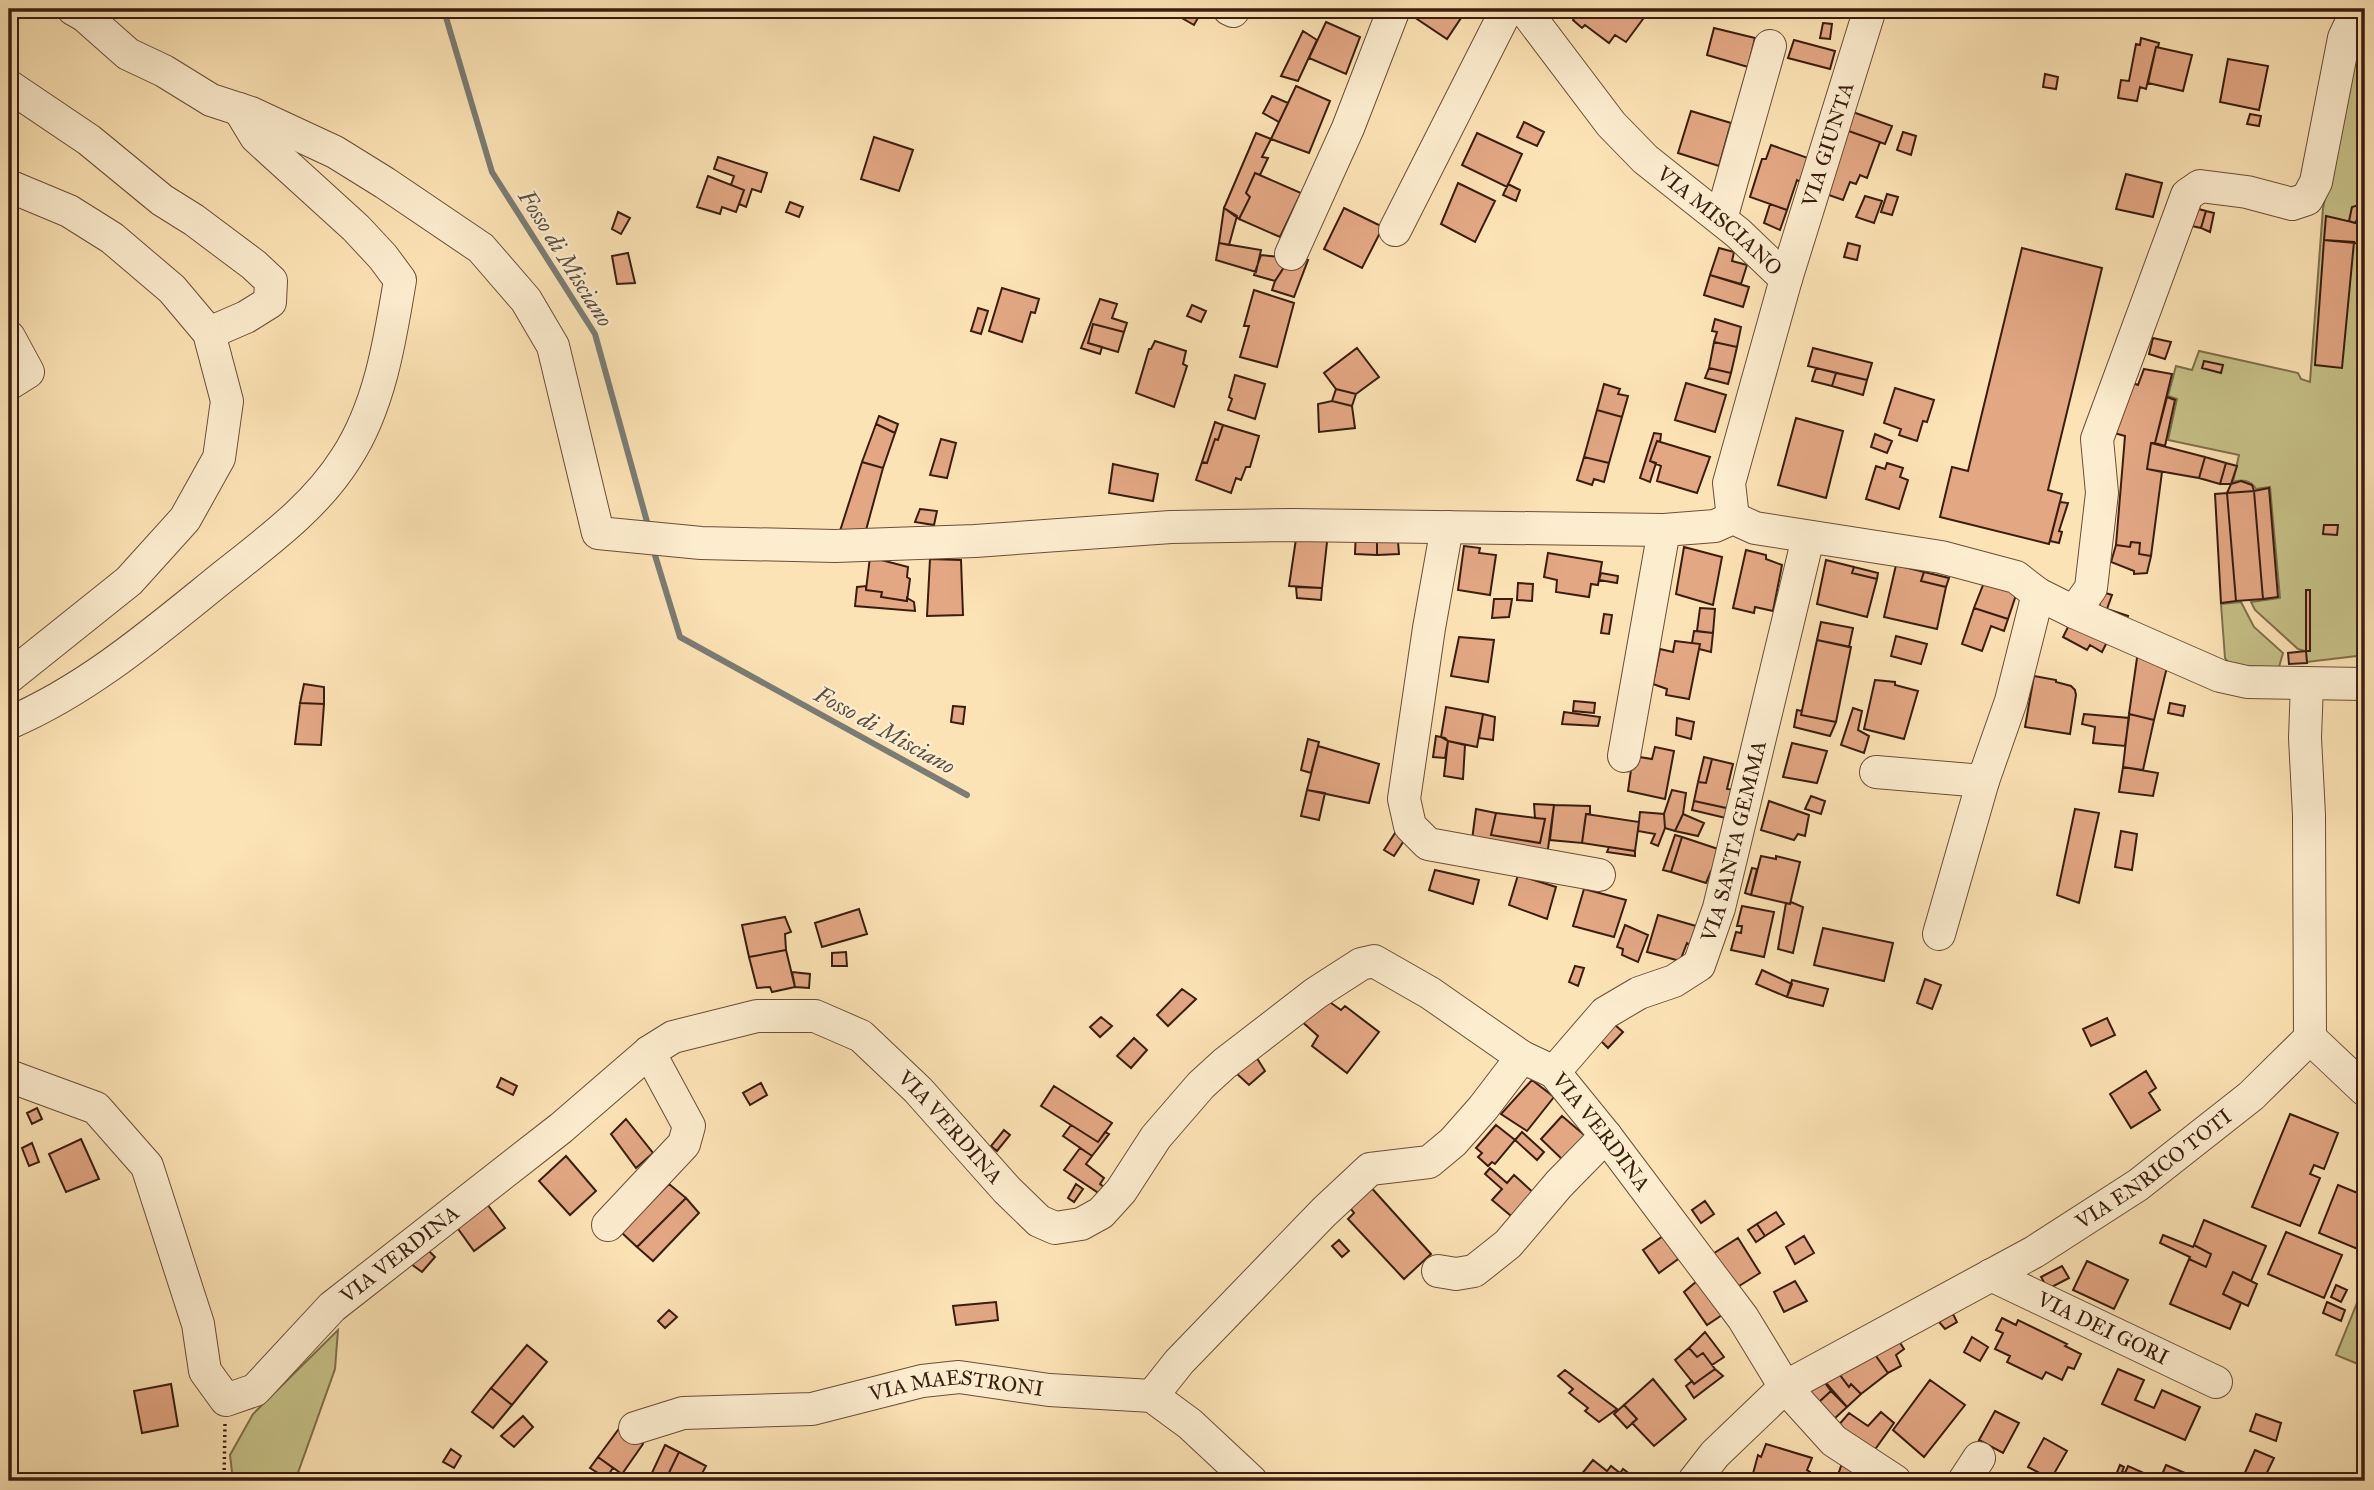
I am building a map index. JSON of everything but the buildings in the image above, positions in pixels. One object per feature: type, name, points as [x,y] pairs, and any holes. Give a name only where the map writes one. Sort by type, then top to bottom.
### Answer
[{"type":"street","points":[[72,9],[85,16],[128,54],[164,71],[211,100],[239,109],[335,152],[481,248],[526,300],[553,346],[598,533],[701,543],[835,545],[975,541],[1185,527],[1292,525],[1664,530],[1715,526],[1733,518],[1755,528],[1941,557],[2016,577],[2038,594],[2074,612],[2220,676],[2247,682],[2365,684]]},
{"type":"street","points":[[1291,254],[1348,128],[1394,9]]},
{"type":"street","points":[[1395,230],[1507,9]]},
{"type":"street","name":"VIA MISCIANO","points":[[1524,9],[1611,124],[1645,159],[1721,219],[1786,279],[1729,483],[1733,518]]},
{"type":"street","name":"VIA GIUNTA","points":[[1786,279],[1870,9]]},
{"type":"street","points":[[2074,612],[2091,588],[2102,493],[2097,439],[2187,195],[2200,186],[2247,192],[2292,204],[2306,199],[2316,182],[2344,38],[2351,23],[2365,21]]},
{"type":"street","points":[[1721,219],[1770,46]]},
{"type":"street","points":[[9,86],[89,140],[162,200],[194,220],[271,281],[270,302],[246,317],[209,333]]},
{"type":"street","points":[[9,723],[72,691],[157,631],[252,553],[319,495],[347,456],[367,415],[384,367],[400,280],[356,228],[256,137],[239,109]]},
{"type":"street","points":[[9,186],[69,211],[112,238],[172,289],[209,333],[227,401],[219,458],[185,519],[129,581],[9,677]]},
{"type":"street","points":[[9,337],[28,372],[9,384]]},
{"type":"street","points":[[1447,527],[1404,799],[1410,826],[1428,844],[1599,875]]},
{"type":"street","points":[[1624,756],[1664,530]]},
{"type":"street","name":"VIA SANTA GEMMA","points":[[1554,1072],[1605,1013],[1639,993],[1674,981],[1699,965],[1719,908],[1808,538]]},
{"type":"street","points":[[1939,934],[1983,781],[2011,701],[2038,594]]},
{"type":"street","points":[[2307,683],[2305,738],[2309,815],[2310,1038],[2365,1090]]},
{"type":"street","points":[[1876,772],[1983,781]]},
{"type":"street","name":"VIA VERDINA","points":[[226,1400],[255,1390],[332,1307],[561,1128],[649,1052],[673,1037],[757,1016],[815,1016],[862,1036],[918,1090],[1007,1190],[1039,1221],[1055,1228],[1081,1224],[1101,1213],[1121,1191],[1156,1137],[1201,1085],[1316,993],[1362,964],[1374,961],[1430,993],[1522,1058],[1554,1072],[1606,1136],[1743,1318],[1785,1387],[1834,1441],[1895,1481]]},
{"type":"street","name":"VIA ENRICO TOTI","points":[[1694,1481],[1715,1454],[1785,1387],[2034,1252],[2138,1185],[2251,1096],[2310,1038]]},
{"type":"street","points":[[608,1225],[684,1144],[689,1126],[649,1052]]},
{"type":"street","points":[[1251,1481],[1190,1424],[1152,1396],[1178,1362],[1324,1212],[1370,1169],[1429,1162],[1453,1142],[1522,1058]]},
{"type":"street","points":[[9,1076],[96,1108],[147,1166],[198,1324],[205,1371],[226,1400]]},
{"type":"street","points":[[1438,1271],[1456,1274],[1474,1271],[1508,1244],[1559,1184],[1606,1136]]},
{"type":"street","name":"VIA DEI GORI","points":[[1991,1275],[2216,1382]]},
{"type":"street","name":"VIA MAESTRONI","points":[[635,1428],[683,1413],[812,1409],[922,1381],[959,1377],[1049,1391],[1152,1396]]},
{"type":"path","points":[[224,1481],[226,1400]]},
{"type":"shaded area","points":[[2361,28],[2365,29],[2365,655],[2307,662],[2305,651],[2298,649],[2255,610],[2251,602],[2280,598],[2270,487],[2256,489],[2246,481],[2233,482],[2239,455],[2168,440],[2177,399],[2168,396],[2176,366],[2192,370],[2199,351],[2298,373],[2301,379],[2310,382],[2323,208]]},
{"type":"shaded area","points":[[2241,602],[2254,627],[2283,653],[2279,667],[2231,666],[2225,658],[2221,604]]},
{"type":"shaded area","points":[[2357,1303],[2365,1306],[2365,1367],[2336,1355]]},
{"type":"shaded area","points":[[338,1330],[335,1369],[295,1481],[233,1481],[230,1455],[253,1414]]},
{"type":"waterway","name":"Fosso di Misciano","points":[[448,9],[445,14],[492,172],[595,334],[649,529]]},
{"type":"waterway","name":"Fosso di Misciano","points":[[654,552],[680,637],[967,795]]}]
